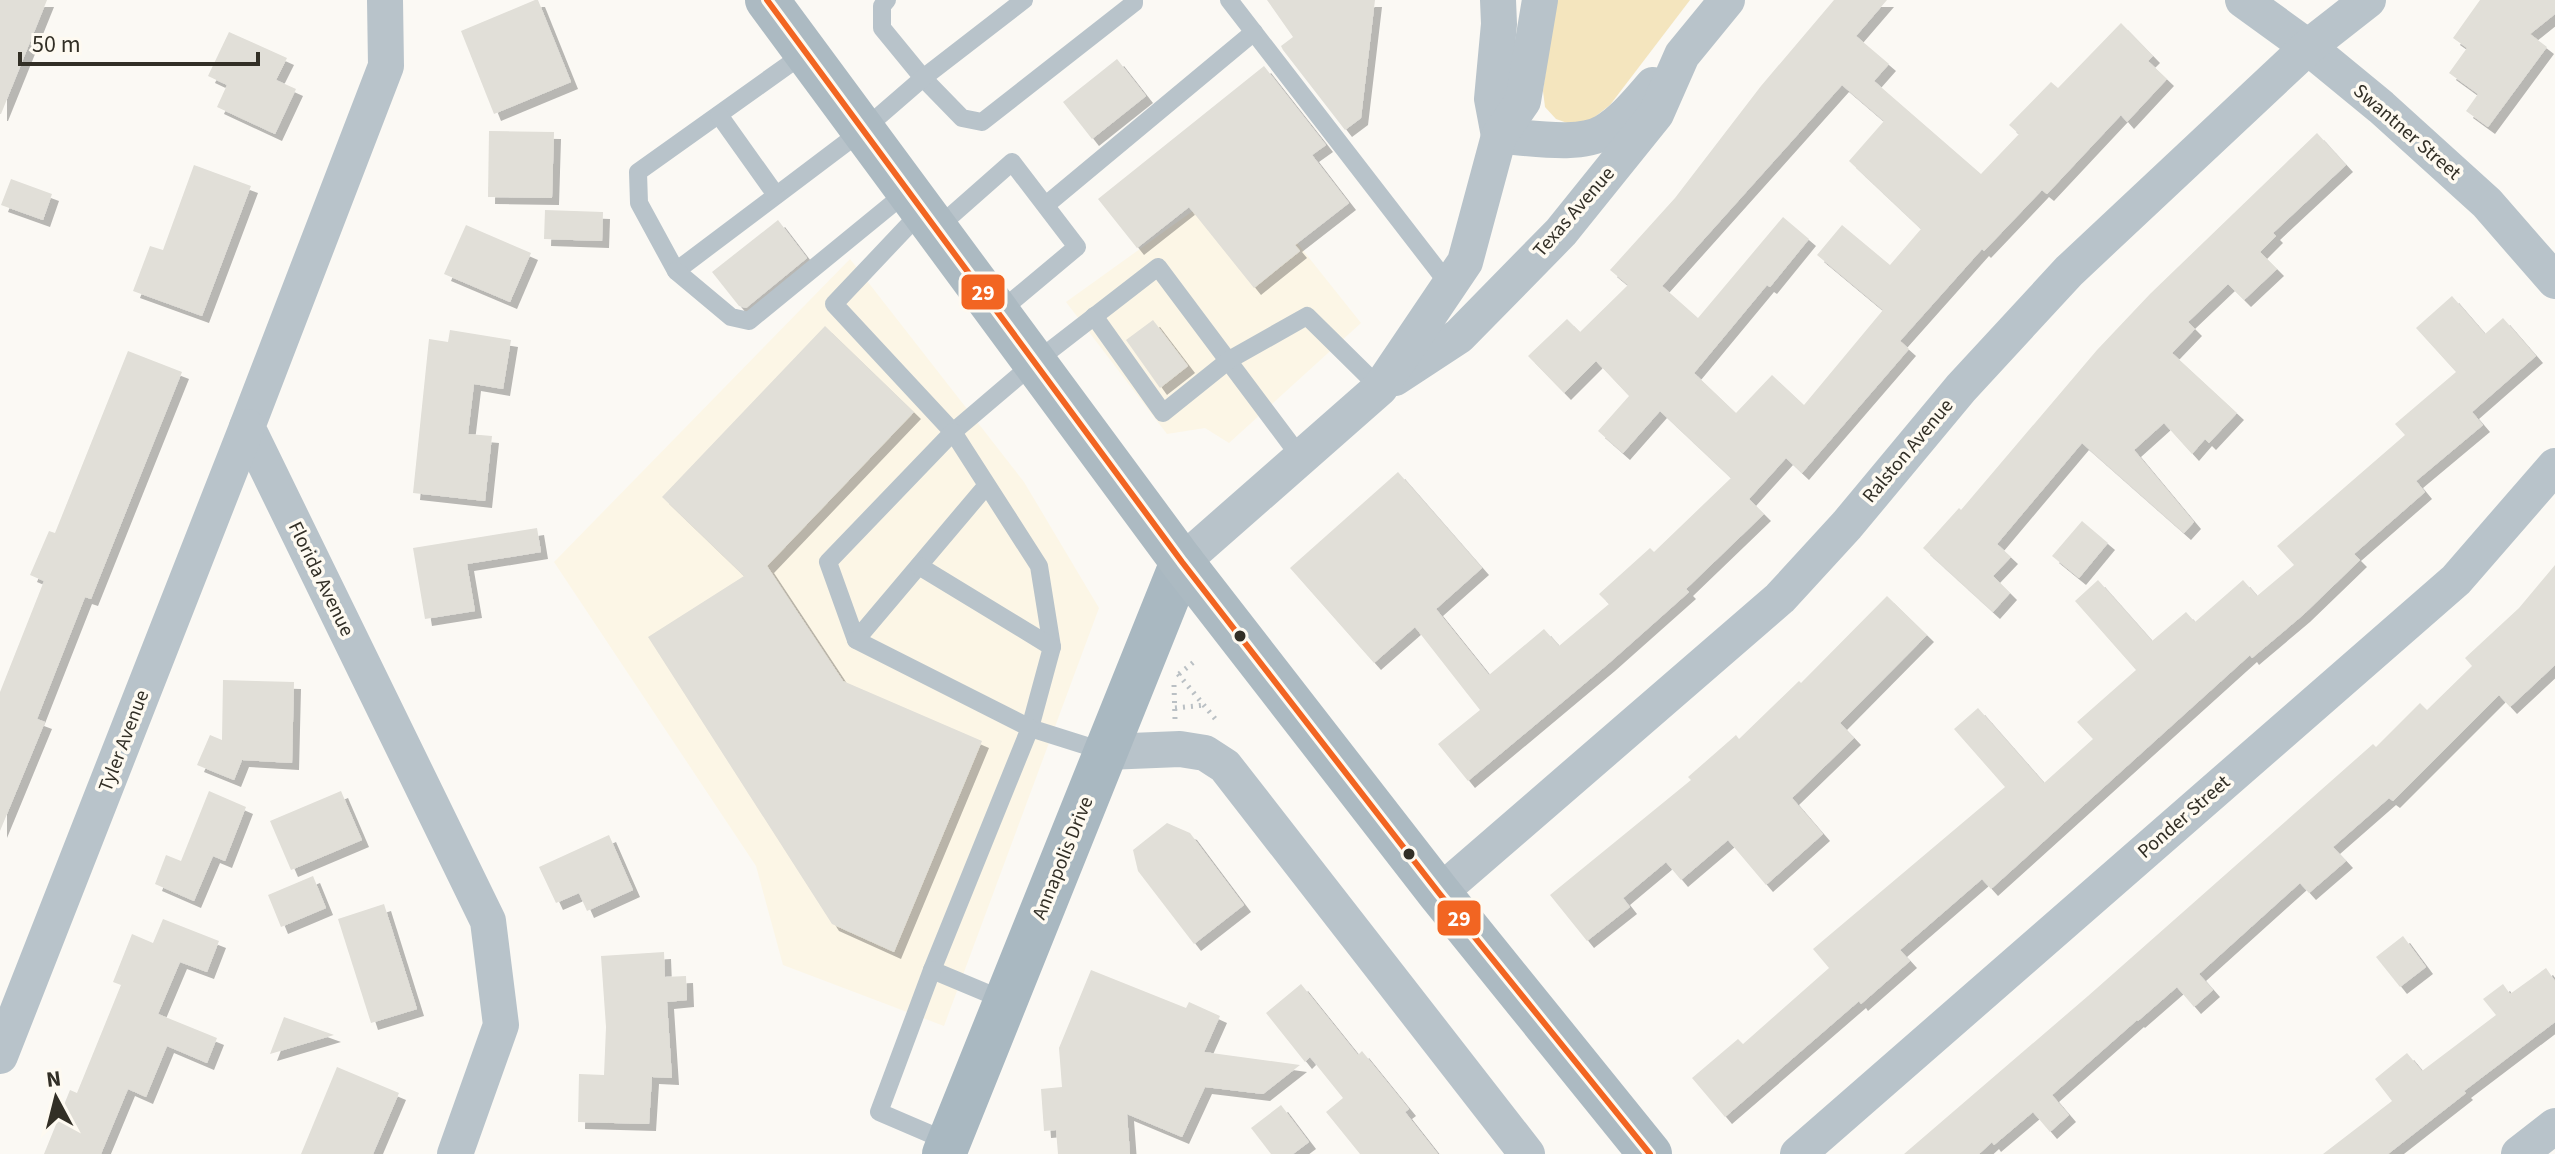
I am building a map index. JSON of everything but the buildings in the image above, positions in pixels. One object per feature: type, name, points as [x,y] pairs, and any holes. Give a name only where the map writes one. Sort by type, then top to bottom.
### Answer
[{"type":"main road","points":[[767,0],[1182,562],[1439,893],[1650,1154]]},
{"type":"street","points":[[247,427],[386,66],[385,0]]},
{"type":"street","name":"Texas Avenue","points":[[1498,0],[1499,24],[1492,99],[1499,136]]},
{"type":"street","name":"Texas Avenue","points":[[1380,388],[1465,262],[1499,136],[1523,101],[1540,0]]},
{"type":"street","name":"Texas Avenue","points":[[1182,562],[1380,388],[1459,336],[1561,232],[1656,114],[1682,55],[1727,0]]},
{"type":"street","name":"Swantner Street","points":[[2243,0],[2308,47],[2381,107],[2487,203],[2555,281]]},
{"type":"street","name":"Ralston Avenue","points":[[1439,893],[1780,598],[1847,525],[1961,388],[2069,271],[2308,47],[2368,0]]},
{"type":"street","points":[[1499,136],[1582,139],[1602,134],[1625,116],[1682,55]]},
{"type":"street","name":"Tyler Avenue","points":[[0,1056],[247,427]]},
{"type":"street","name":"Florida Avenue","points":[[247,427],[488,921],[501,1025],[455,1154]]},
{"type":"street","name":"Ponder Street","points":[[1798,1154],[2456,580],[2555,466]]},
{"type":"street","name":"Annapolis Drive","points":[[951,1150],[1006,1001],[1182,562]]},
{"type":"street","points":[[1106,752],[1180,749],[1205,753],[1225,766],[1527,1154]]},
{"type":"street","points":[[2519,1154],[2555,1126]]},
{"type":"lane","points":[[887,0],[882,6],[882,28],[923,78],[962,118],[982,122],[1134,0]]},
{"type":"lane","points":[[676,271],[863,130],[923,78],[1024,0]]},
{"type":"lane","points":[[1229,0],[1450,286]]},
{"type":"lane","points":[[1046,205],[1254,32]]},
{"type":"lane","points":[[805,53],[638,172],[639,203],[676,271],[731,317],[749,321],[922,210],[1012,162],[1077,247],[998,313]]},
{"type":"lane","points":[[719,115],[776,195]]},
{"type":"lane","points":[[922,210],[834,304],[953,432],[1039,566],[1052,647],[1030,728],[932,970],[879,1112],[951,1150]]},
{"type":"lane","points":[[1106,752],[1030,728],[856,640],[828,562],[953,432],[1034,363],[1158,267],[1301,458]]},
{"type":"lane","points":[[1094,316],[1163,413],[1229,360],[1307,316],[1380,388]]},
{"type":"lane","points":[[856,640],[987,485]]},
{"type":"lane","points":[[919,566],[1052,647]]},
{"type":"lane","points":[[932,970],[1006,1001]]},
{"type":"path","points":[[1175,724],[1174,678],[1195,661]]},
{"type":"path","points":[[1175,708],[1205,705]]},
{"type":"shaded area","points":[[1555,0],[1690,0],[1610,105],[1591,120],[1573,125],[1556,119],[1545,107],[1543,91]]},
{"type":"shaded area","points":[[1243,175],[1361,323],[1229,443],[1205,428],[1167,434],[1066,302]]},
{"type":"shaded area","points":[[850,259],[1024,482],[1099,608],[944,1026],[783,965],[756,866],[554,562]]},
{"type":"transit line","name":"29","points":[[767,0],[1182,562],[1439,893],[1650,1154]]}]
